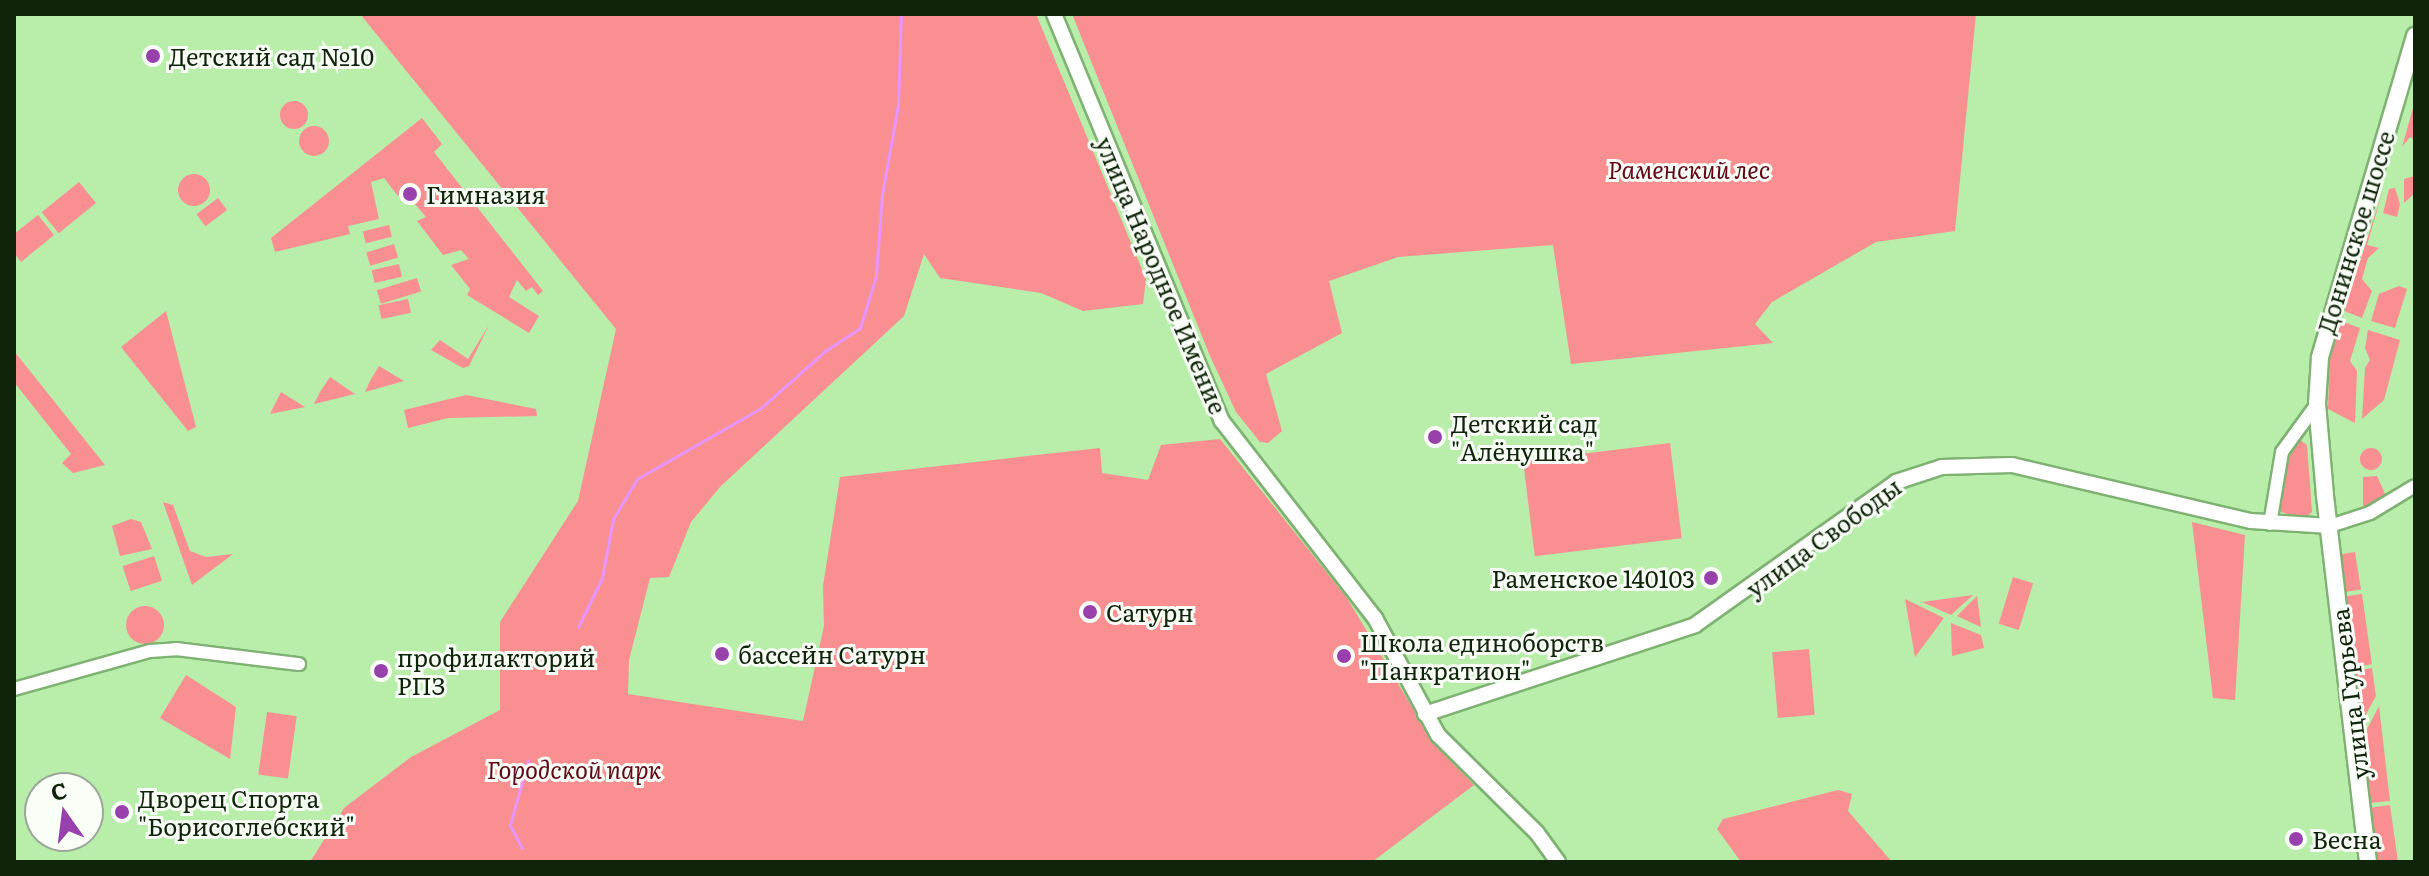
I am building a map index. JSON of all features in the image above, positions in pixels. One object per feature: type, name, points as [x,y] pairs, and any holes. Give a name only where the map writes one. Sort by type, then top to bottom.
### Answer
[{"type":"main road","name":"Донинское шоссе","points":[[2330,526],[2317,404],[2323,331],[2412,60],[2415,36]]},
{"type":"main road","name":"улица Гурьева","points":[[2330,526],[2368,862]]},
{"type":"street","name":"улица Народное Имение","points":[[1054,14],[1222,421],[1375,618],[1438,735],[1537,833],[1558,862]]},
{"type":"street","points":[[2270,524],[2282,452],[2317,404]]},
{"type":"street","name":"улица Свободы","points":[[1425,714],[1695,625],[1896,482],[1942,467],[2012,465],[2270,524],[2330,526]]},
{"type":"street","points":[[2330,526],[2370,513],[2415,486]]},
{"type":"street","points":[[14,689],[150,651],[176,649],[299,664]]},
{"type":"green space","name":"Городской парк","points":[[360,14],[1036,14],[1146,279],[1143,304],[1083,311],[1041,293],[940,278],[924,254],[904,316],[720,487],[691,522],[669,577],[650,578],[629,660],[628,694],[803,721],[824,626],[823,586],[840,477],[1100,448],[1102,473],[1148,480],[1161,445],[1220,439],[1347,598],[1434,744],[1474,785],[1372,862],[310,862],[344,808],[411,757],[500,710],[500,622],[578,501],[616,329]]},
{"type":"green space","name":"Раменский лес","points":[[1072,14],[1976,14],[1955,231],[1876,242],[1772,302],[1755,324],[1773,343],[1571,364],[1553,245],[1398,257],[1329,281],[1342,333],[1266,374],[1282,431],[1268,443],[1260,442],[1236,412],[1210,356]]},
{"type":"green space","points":[[294,101],[304,105],[308,115],[304,125],[294,129],[284,125],[280,115],[284,105]]},
{"type":"green space","points":[[2415,101],[2415,140],[2410,137],[2402,147]]},
{"type":"green space","points":[[422,118],[442,144],[434,152],[543,291],[538,295],[532,287],[526,291],[517,280],[509,297],[539,316],[529,333],[467,295],[470,289],[451,265],[469,259],[461,250],[443,255],[417,221],[426,217],[404,191],[398,196],[384,178],[371,182],[379,219],[348,226],[350,234],[275,252],[271,238]]},
{"type":"green space","points":[[314,126],[325,130],[329,141],[325,152],[314,156],[303,152],[299,141],[303,130]]},
{"type":"green space","points":[[194,174],[205,179],[210,190],[205,201],[194,206],[183,201],[178,190],[183,179]]},
{"type":"green space","points":[[2415,176],[2415,193],[2404,203],[2404,179]]},
{"type":"green space","points":[[79,182],[96,203],[59,233],[42,212]]},
{"type":"green space","points":[[2395,188],[2400,204],[2397,217],[2383,213],[2389,189]]},
{"type":"green space","points":[[2383,190],[2367,245],[2379,248],[2368,258],[2362,279],[2372,291],[2362,318],[2344,311]]},
{"type":"green space","points":[[218,198],[227,210],[205,226],[196,214]]},
{"type":"green space","points":[[38,215],[54,235],[21,262],[14,253],[14,234]]},
{"type":"green space","points":[[389,225],[392,237],[366,243],[363,232]]},
{"type":"green space","points":[[394,244],[398,257],[370,266],[366,252]]},
{"type":"green space","points":[[399,264],[402,277],[375,283],[372,270]]},
{"type":"green space","points":[[417,278],[421,291],[381,304],[377,290]]},
{"type":"green space","points":[[2399,286],[2407,289],[2395,328],[2371,321],[2379,294]]},
{"type":"green space","points":[[408,299],[411,313],[382,319],[379,305]]},
{"type":"green space","points":[[166,311],[196,427],[188,431],[121,347]]},
{"type":"green space","points":[[2338,320],[2360,328],[2350,361],[2357,371],[2355,423],[2328,409],[2330,347]]},
{"type":"green space","points":[[489,325],[469,366],[463,368],[431,350],[440,340],[468,359]]},
{"type":"green space","points":[[2368,330],[2400,340],[2384,400],[2362,419],[2365,368],[2370,360],[2365,348]]},
{"type":"green space","points":[[14,351],[105,465],[73,473],[62,463],[71,454],[14,382]]},
{"type":"green space","points":[[379,366],[404,381],[365,392],[370,381]]},
{"type":"green space","points":[[330,377],[355,394],[314,404],[320,392]]},
{"type":"green space","points":[[281,392],[305,407],[270,414]]},
{"type":"green space","points":[[466,395],[536,409],[537,416],[448,418],[408,428],[404,410]]},
{"type":"green space","points":[[2300,440],[2307,445],[2312,512],[2302,520],[2279,511],[2290,446]]},
{"type":"green space","points":[[1670,443],[1682,538],[1535,556],[1523,461]]},
{"type":"green space","points":[[2371,448],[2379,451],[2382,459],[2379,467],[2371,470],[2363,467],[2360,459],[2363,451]]},
{"type":"green space","points":[[2377,476],[2386,496],[2363,508],[2363,477]]},
{"type":"green space","points":[[163,502],[173,505],[190,551],[206,557],[233,554],[192,585]]},
{"type":"green space","points":[[131,519],[141,522],[152,549],[120,556],[112,526]]},
{"type":"green space","points":[[2192,522],[2245,535],[2235,700],[2213,698]]},
{"type":"green space","points":[[2355,552],[2361,590],[2345,592],[2339,555]]},
{"type":"green space","points":[[154,556],[162,581],[131,591],[123,566]]},
{"type":"green space","points":[[2013,577],[2033,583],[2019,630],[1999,624]]},
{"type":"green space","points":[[2362,594],[2372,664],[2355,667],[2345,596]]},
{"type":"green space","points":[[1973,595],[1951,615],[1922,602]]},
{"type":"green space","points":[[1977,596],[1981,627],[1957,616]]},
{"type":"green space","points":[[1905,599],[1944,618],[1915,657]]},
{"type":"green space","points":[[145,606],[158,612],[164,625],[158,638],[145,644],[132,638],[126,625],[132,612]]},
{"type":"green space","points":[[1951,623],[1981,635],[1984,648],[1952,656]]},
{"type":"green space","points":[[1809,649],[1815,715],[1778,718],[1772,652]]},
{"type":"green space","points":[[2372,668],[2376,696],[2360,725],[2353,671]]},
{"type":"green space","points":[[186,675],[236,707],[230,759],[160,718]]},
{"type":"green space","points":[[2379,706],[2390,801],[2369,803],[2364,735]]},
{"type":"green space","points":[[267,712],[297,716],[288,779],[258,774]]},
{"type":"green space","points":[[1838,790],[1852,794],[1848,811],[1892,862],[1741,862],[1717,829],[1723,819]]},
{"type":"green space","points":[[2390,805],[2398,862],[2378,862],[2370,808]]},
{"type":"waterway","points":[[578,627],[602,578],[613,519],[637,479],[761,408],[825,351],[860,328],[876,276],[882,195],[898,104],[901,14]]},
{"type":"waterway","points":[[522,848],[510,825],[528,760]]},
{"type":"place","name":"Детский сад №10","points":[[153,56]]},
{"type":"place","name":"Гимназия","points":[[410,194]]},
{"type":"place","name":"Детский сад \"Алёнушка\"","points":[[1435,437]]},
{"type":"place","name":"Раменское 140103","points":[[1711,578]]},
{"type":"place","name":"Сатурн","points":[[1090,612]]},
{"type":"place","name":"бассейн Сатурн","points":[[722,654]]},
{"type":"place","name":"Школа единоборств \"Панкратион\"","points":[[1344,656]]},
{"type":"place","name":"профилакторий РПЗ","points":[[381,671]]},
{"type":"place","name":"Дворец Спорта \"Борисоглебский\"","points":[[122,812]]},
{"type":"place","name":"Весна","points":[[2296,839]]}]
